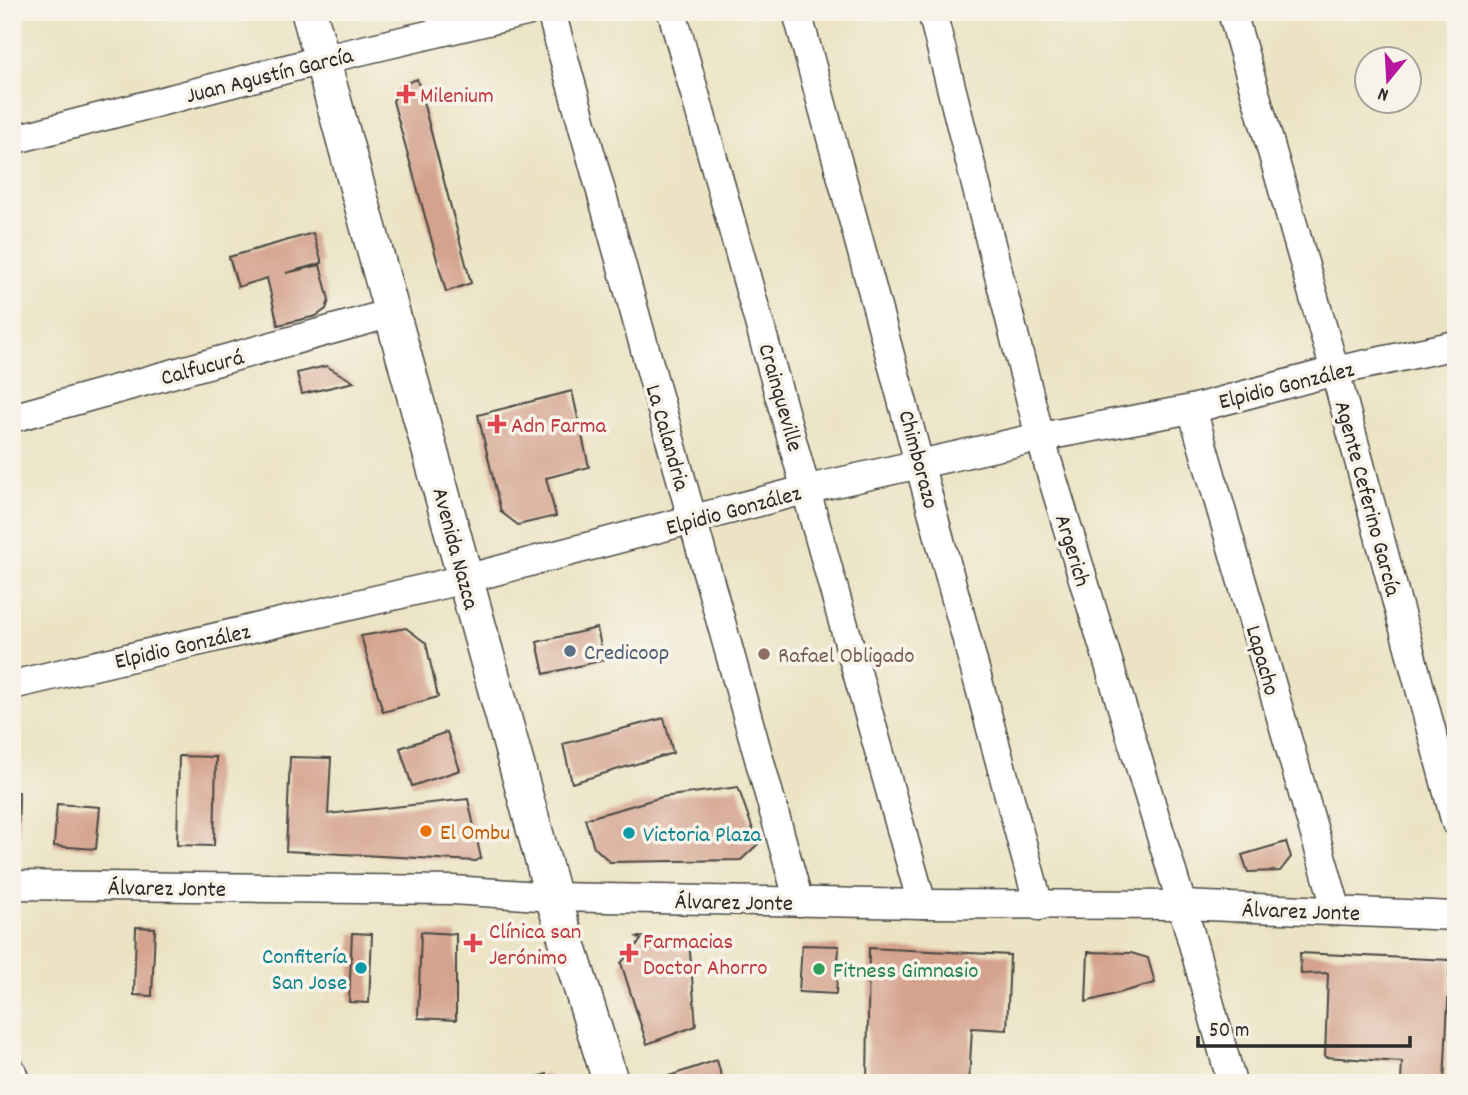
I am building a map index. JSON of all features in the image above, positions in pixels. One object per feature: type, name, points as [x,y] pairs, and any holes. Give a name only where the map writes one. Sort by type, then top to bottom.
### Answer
[{"type":"main road","name":"Avenida Nazca","points":[[309,12],[553,897],[611,1083]]},
{"type":"street","name":"Juan Agustín García","points":[[12,140],[321,60],[526,12]]},
{"type":"street","name":"La Calandria","points":[[551,12],[799,902]]},
{"type":"street","name":"Crainqueville","points":[[672,12],[808,489],[922,904]]},
{"type":"street","name":"Chimborazo","points":[[797,12],[1039,906]]},
{"type":"street","name":"Argerich","points":[[932,12],[1040,437],[1182,905],[1232,1083]]},
{"type":"street","name":"Agente Ceferino García","points":[[1232,12],[1335,370],[1456,823]]},
{"type":"street","name":"Calfucurá","points":[[12,418],[392,313]]},
{"type":"street","name":"Elpidio González","points":[[12,685],[465,579],[808,489],[922,466],[1040,437],[1192,409],[1335,370],[1456,345]]},
{"type":"street","name":"Lapacho","points":[[1192,409],[1337,911]]},
{"type":"street","name":"Álvarez Jonte","points":[[12,885],[453,890],[553,897],[799,902],[1039,906],[1182,905],[1456,916]]},
{"type":"street","points":[[12,1072],[16,1083]]},
{"type":"building","points":[[417,79],[471,283],[446,292],[393,101],[401,85]]},
{"type":"building","points":[[313,233],[322,263],[286,273],[320,265],[329,300],[326,309],[316,316],[278,325],[267,278],[238,287],[229,257]]},
{"type":"building","points":[[326,366],[354,382],[302,394],[297,373]]},
{"type":"building","points":[[572,391],[589,467],[546,478],[556,516],[518,525],[501,512],[478,415]]},
{"type":"building","points":[[406,628],[426,643],[438,697],[383,712],[361,636]]},
{"type":"building","name":"Credicoop","points":[[597,628],[604,660],[544,674],[537,642]]},
{"type":"building","points":[[664,718],[673,753],[572,783],[563,744]]},
{"type":"building","points":[[447,732],[460,770],[412,786],[400,748]]},
{"type":"building","points":[[179,756],[216,757],[214,846],[177,845]]},
{"type":"building","points":[[290,757],[331,758],[328,814],[468,799],[481,858],[476,861],[286,851]]},
{"type":"building","points":[[738,787],[758,844],[741,860],[610,862],[594,847],[585,819],[662,797]]},
{"type":"building","points":[[12,792],[19,792],[18,841],[12,841]]},
{"type":"building","points":[[57,804],[100,807],[96,849],[54,846]]},
{"type":"building","points":[[1286,842],[1291,857],[1280,871],[1248,872],[1242,855]]},
{"type":"building","points":[[136,927],[155,928],[152,996],[134,995]]},
{"type":"building","points":[[421,932],[456,934],[456,1020],[418,1018]]},
{"type":"building","name":"Confitería San Jose","points":[[352,933],[372,934],[369,1003],[349,1002]]},
{"type":"building","points":[[637,937],[689,940],[696,1026],[647,1044],[621,963],[641,940]]},
{"type":"building","name":"Fitness Gimnasio","points":[[802,945],[839,946],[836,994],[799,992]]},
{"type":"building","points":[[869,948],[1010,955],[1007,1030],[972,1028],[969,1083],[867,1083]]},
{"type":"building","points":[[1088,952],[1131,953],[1148,958],[1155,983],[1086,1002]]},
{"type":"building","points":[[1300,953],[1450,960],[1444,1083],[1401,1081],[1402,1062],[1325,1057],[1328,973],[1301,974]]},
{"type":"building","points":[[717,1060],[723,1083],[668,1083],[666,1077]]},
{"type":"building","points":[[547,1074],[550,1083],[520,1083],[520,1082]]},
{"type":"place","name":"Milenium","points":[[406,94]]},
{"type":"place","name":"Adn Farma","points":[[497,424]]},
{"type":"place","name":"Credicoop","points":[[570,651]]},
{"type":"place","name":"Rafael Obligado","points":[[764,654]]},
{"type":"place","name":"El Ombu","points":[[426,831]]},
{"type":"place","name":"Victoria Plaza","points":[[629,833]]},
{"type":"place","name":"Clínica san Jerónimo","points":[[473,943]]},
{"type":"place","name":"Farmacias Doctor Ahorro","points":[[629,953]]},
{"type":"place","name":"Confitería San Jose","points":[[361,968]]},
{"type":"place","name":"Fitness Gimnasio","points":[[819,969]]}]
